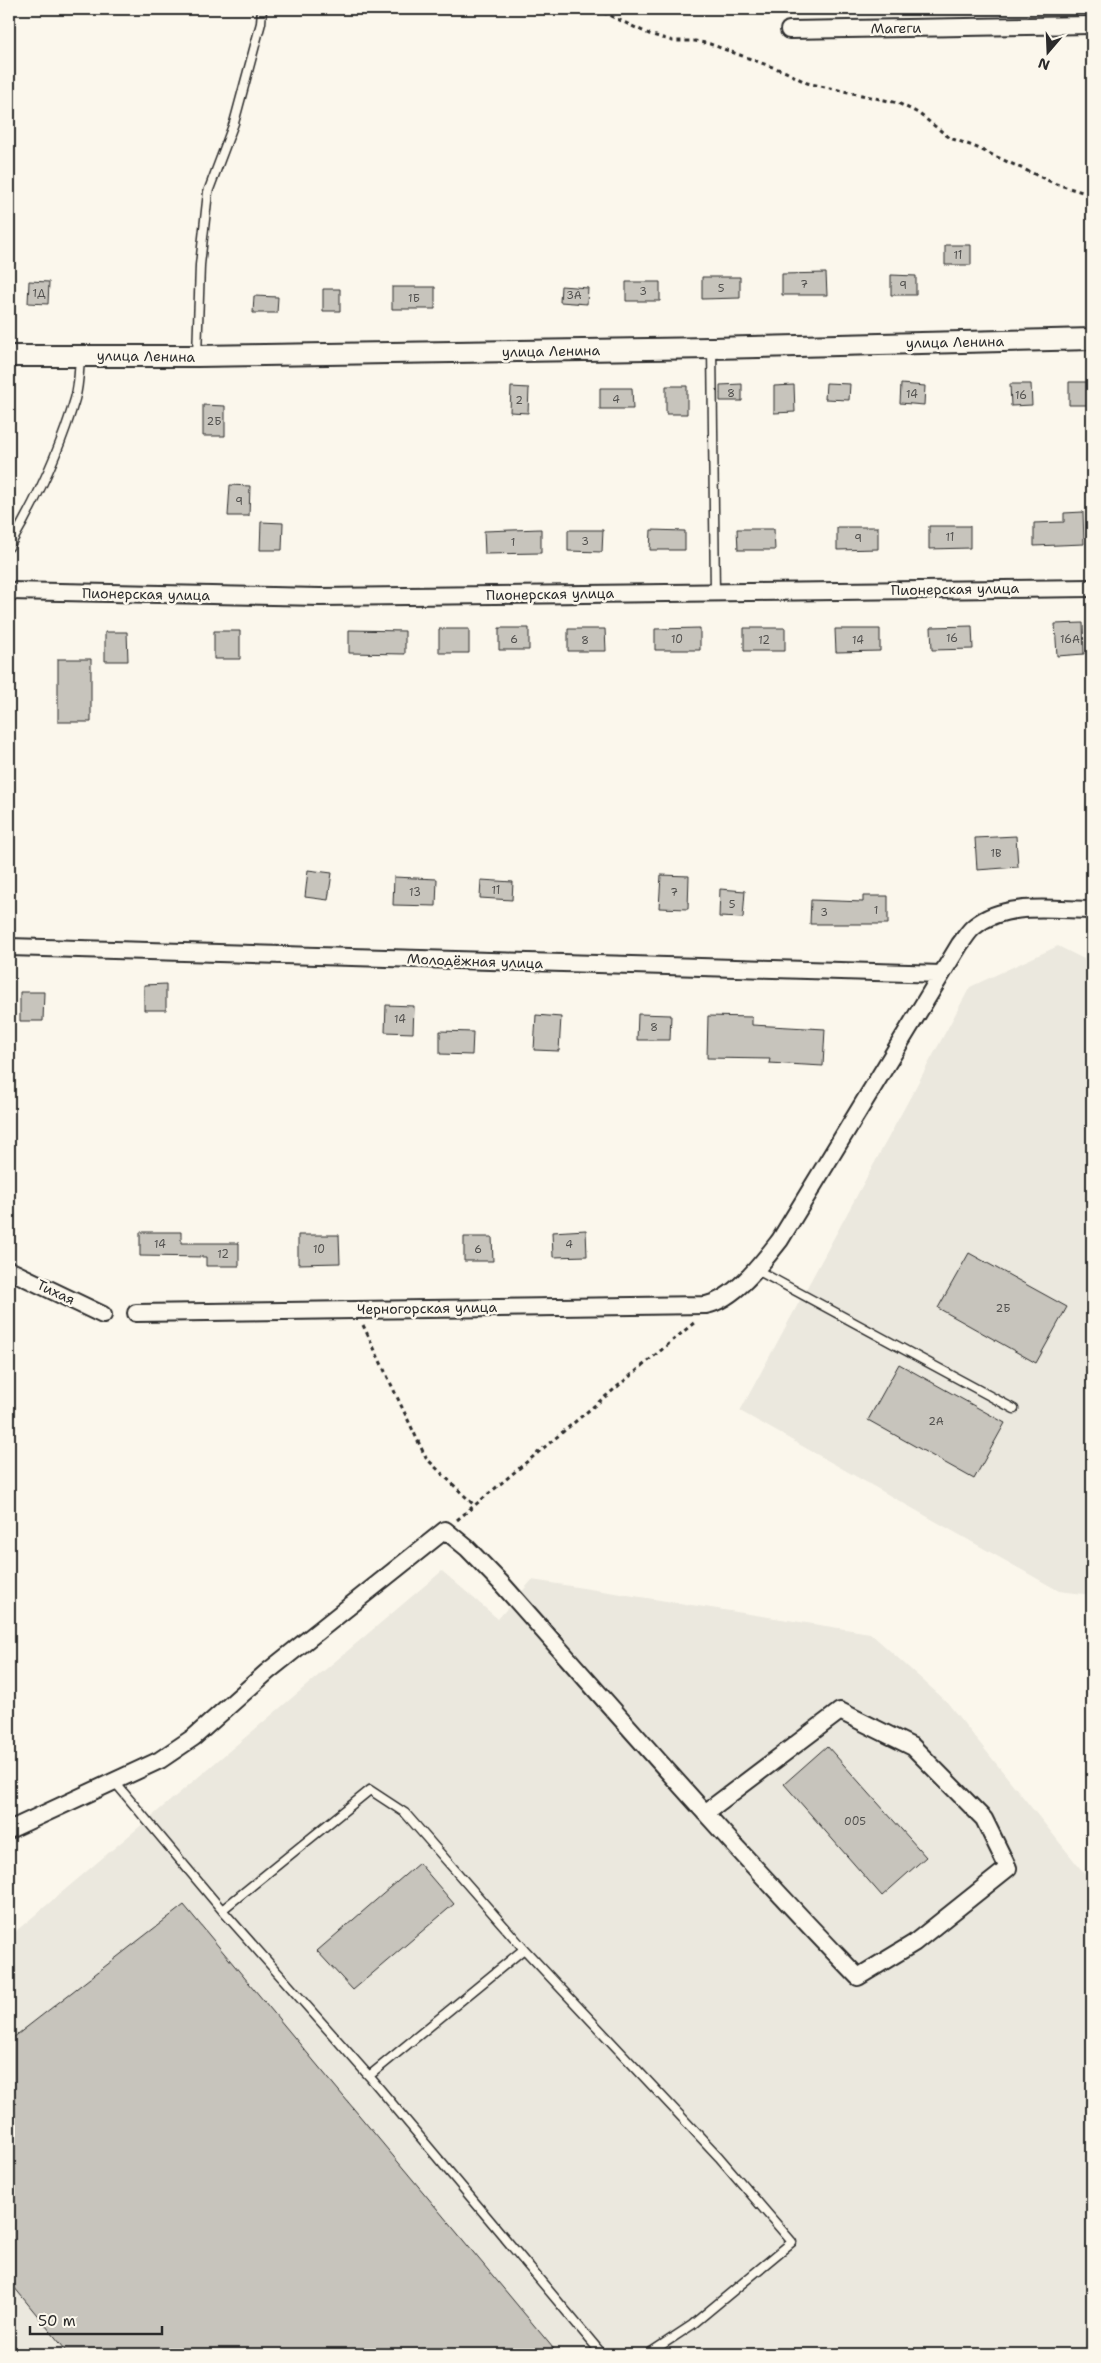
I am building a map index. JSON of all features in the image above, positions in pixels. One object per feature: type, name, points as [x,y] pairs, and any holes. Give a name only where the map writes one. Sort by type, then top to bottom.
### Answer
[{"type":"street","name":"Магеги","points":[[789,30],[1092,25]]},
{"type":"street","name":"улица Ленина","points":[[9,356],[197,356],[712,348],[1092,339]]},
{"type":"street","name":"Пионерская улица","points":[[9,591],[320,597],[1092,588]]},
{"type":"street","points":[[756,1270],[780,1240],[960,944],[974,926],[994,914],[1024,910],[1092,910]]},
{"type":"street","name":"Молодёжная улица","points":[[9,947],[942,974]]},
{"type":"street","name":"Тихая","points":[[9,1270],[103,1315]]},
{"type":"street","name":"Черногорская улица","points":[[136,1313],[706,1305],[718,1302],[756,1270]]},
{"type":"street","points":[[9,1830],[113,1780],[160,1760],[194,1737],[267,1672],[445,1530],[467,1548],[502,1584],[764,1880],[858,1978],[914,1943],[1008,1868],[984,1819],[913,1747],[840,1711],[705,1813]]},
{"type":"lane","points":[[197,356],[200,265],[208,192],[234,123],[261,23],[262,9]]},
{"type":"lane","points":[[712,348],[715,592]]},
{"type":"lane","points":[[9,547],[28,515],[76,397],[80,355]]},
{"type":"lane","points":[[756,1270],[1014,1409]]},
{"type":"lane","points":[[113,1780],[222,1910],[369,2076],[602,2354]]},
{"type":"lane","points":[[222,1910],[370,1790],[405,1813],[524,1949],[719,2157],[792,2242],[692,2324],[648,2354]]},
{"type":"lane","points":[[369,2076],[524,1949]]},
{"type":"path","points":[[596,9],[649,34],[673,41],[695,41],[710,44],[786,72],[807,83],[898,103],[918,113],[950,138],[1056,184],[1092,195]]},
{"type":"path","points":[[355,1309],[426,1458],[474,1505]]},
{"type":"path","points":[[445,1530],[695,1322]]},
{"type":"shaded area","points":[[1058,946],[1092,963],[1092,1595],[1059,1591],[740,1411],[970,987]]},
{"type":"shaded area","points":[[442,1571],[498,1619],[532,1580],[870,1633],[946,1701],[1092,1883],[1092,2354],[9,2354],[9,1937]]},
{"type":"building","points":[[945,245],[971,245],[971,265],[945,265]]},
{"type":"building","points":[[826,273],[827,295],[782,295],[782,274]]},
{"type":"building","points":[[891,275],[916,276],[916,295],[891,295]]},
{"type":"building","points":[[702,277],[740,277],[740,298],[702,299]]},
{"type":"building","points":[[29,281],[49,282],[48,304],[28,303]]},
{"type":"building","points":[[626,282],[660,282],[660,301],[626,301]]},
{"type":"building","points":[[561,286],[588,288],[587,304],[560,302]]},
{"type":"building","points":[[392,287],[435,287],[435,309],[392,309]]},
{"type":"building","points":[[323,289],[340,289],[340,311],[323,311]]},
{"type":"building","points":[[254,296],[278,297],[277,313],[253,313]]},
{"type":"building","points":[[1069,382],[1092,382],[1092,405],[1069,405]]},
{"type":"building","points":[[826,383],[850,384],[849,400],[825,399]]},
{"type":"building","points":[[742,384],[742,401],[720,401],[720,385]]},
{"type":"building","points":[[901,384],[925,386],[924,405],[900,403]]},
{"type":"building","points":[[1010,384],[1031,384],[1032,405],[1011,406]]},
{"type":"building","points":[[794,385],[795,412],[774,413],[774,386]]},
{"type":"building","points":[[666,386],[687,386],[687,414],[666,414]]},
{"type":"building","points":[[511,387],[529,388],[528,413],[510,412]]},
{"type":"building","points":[[600,388],[632,388],[633,409],[600,409]]},
{"type":"building","points":[[203,405],[225,406],[225,436],[203,436]]},
{"type":"building","points":[[230,485],[250,486],[249,516],[228,516]]},
{"type":"building","points":[[1083,512],[1084,544],[1034,546],[1034,523],[1064,522],[1064,513]]},
{"type":"building","points":[[261,522],[283,523],[282,550],[260,550]]},
{"type":"building","points":[[929,526],[970,526],[970,548],[929,549]]},
{"type":"building","points":[[837,527],[878,527],[878,549],[837,550]]},
{"type":"building","points":[[541,529],[541,553],[485,554],[484,531]]},
{"type":"building","points":[[737,529],[774,529],[775,550],[738,550]]},
{"type":"building","points":[[568,530],[603,530],[602,552],[568,551]]},
{"type":"building","points":[[651,530],[685,531],[685,550],[650,550]]},
{"type":"building","points":[[1083,623],[1084,654],[1057,656],[1055,624]]},
{"type":"building","points":[[972,626],[973,649],[932,650],[931,627]]},
{"type":"building","points":[[499,628],[529,628],[529,650],[499,650]]},
{"type":"building","points":[[700,628],[700,650],[655,650],[655,629]]},
{"type":"building","points":[[744,628],[785,628],[785,651],[744,651]]},
{"type":"building","points":[[439,629],[469,629],[469,653],[439,653]]},
{"type":"building","points":[[568,629],[605,629],[606,651],[568,651]]},
{"type":"building","points":[[835,629],[880,629],[880,651],[836,652]]},
{"type":"building","points":[[349,630],[405,631],[405,654],[349,653]]},
{"type":"building","points":[[214,631],[240,631],[240,659],[214,659]]},
{"type":"building","points":[[105,632],[127,632],[128,661],[105,661]]},
{"type":"building","points":[[58,659],[91,659],[91,722],[58,722]]},
{"type":"building","points":[[1016,836],[1018,867],[977,870],[975,838]]},
{"type":"building","points":[[308,870],[332,873],[328,900],[305,897]]},
{"type":"building","points":[[661,875],[689,876],[688,909],[659,908]]},
{"type":"building","points":[[394,877],[437,879],[436,906],[393,905]]},
{"type":"building","points":[[481,880],[513,882],[512,900],[480,898]]},
{"type":"building","points":[[720,889],[745,891],[743,918],[719,917]]},
{"type":"building","points":[[863,896],[888,896],[888,924],[810,924],[811,900],[863,902]]},
{"type":"building","points":[[166,984],[166,1010],[144,1010],[144,985]]},
{"type":"building","points":[[20,992],[44,992],[43,1021],[20,1021]]},
{"type":"building","points":[[386,1005],[414,1006],[413,1033],[385,1032]]},
{"type":"building","points":[[638,1014],[671,1015],[670,1040],[637,1040]]},
{"type":"building","points":[[536,1015],[561,1017],[559,1051],[534,1050]]},
{"type":"building","points":[[708,1016],[752,1017],[752,1025],[825,1029],[823,1066],[769,1063],[770,1059],[707,1058]]},
{"type":"building","points":[[440,1031],[473,1032],[472,1055],[440,1054]]},
{"type":"building","points":[[586,1230],[587,1256],[553,1257],[552,1232]]},
{"type":"building","points":[[140,1232],[181,1232],[181,1243],[239,1243],[239,1266],[206,1266],[206,1257],[140,1256]]},
{"type":"building","points":[[298,1235],[339,1235],[340,1263],[298,1264]]},
{"type":"building","points":[[464,1237],[492,1237],[493,1261],[464,1261]]},
{"type":"building","points":[[969,1253],[1067,1307],[1036,1363],[938,1308]]},
{"type":"building","points":[[899,1364],[1005,1423],[974,1479],[868,1420]]},
{"type":"building","points":[[827,1746],[926,1857],[882,1896],[784,1784]]},
{"type":"building","points":[[419,1863],[454,1904],[353,1990],[317,1951]]},
{"type":"building","points":[[184,1905],[558,2354],[69,2354],[9,2281],[9,2041]]}]
